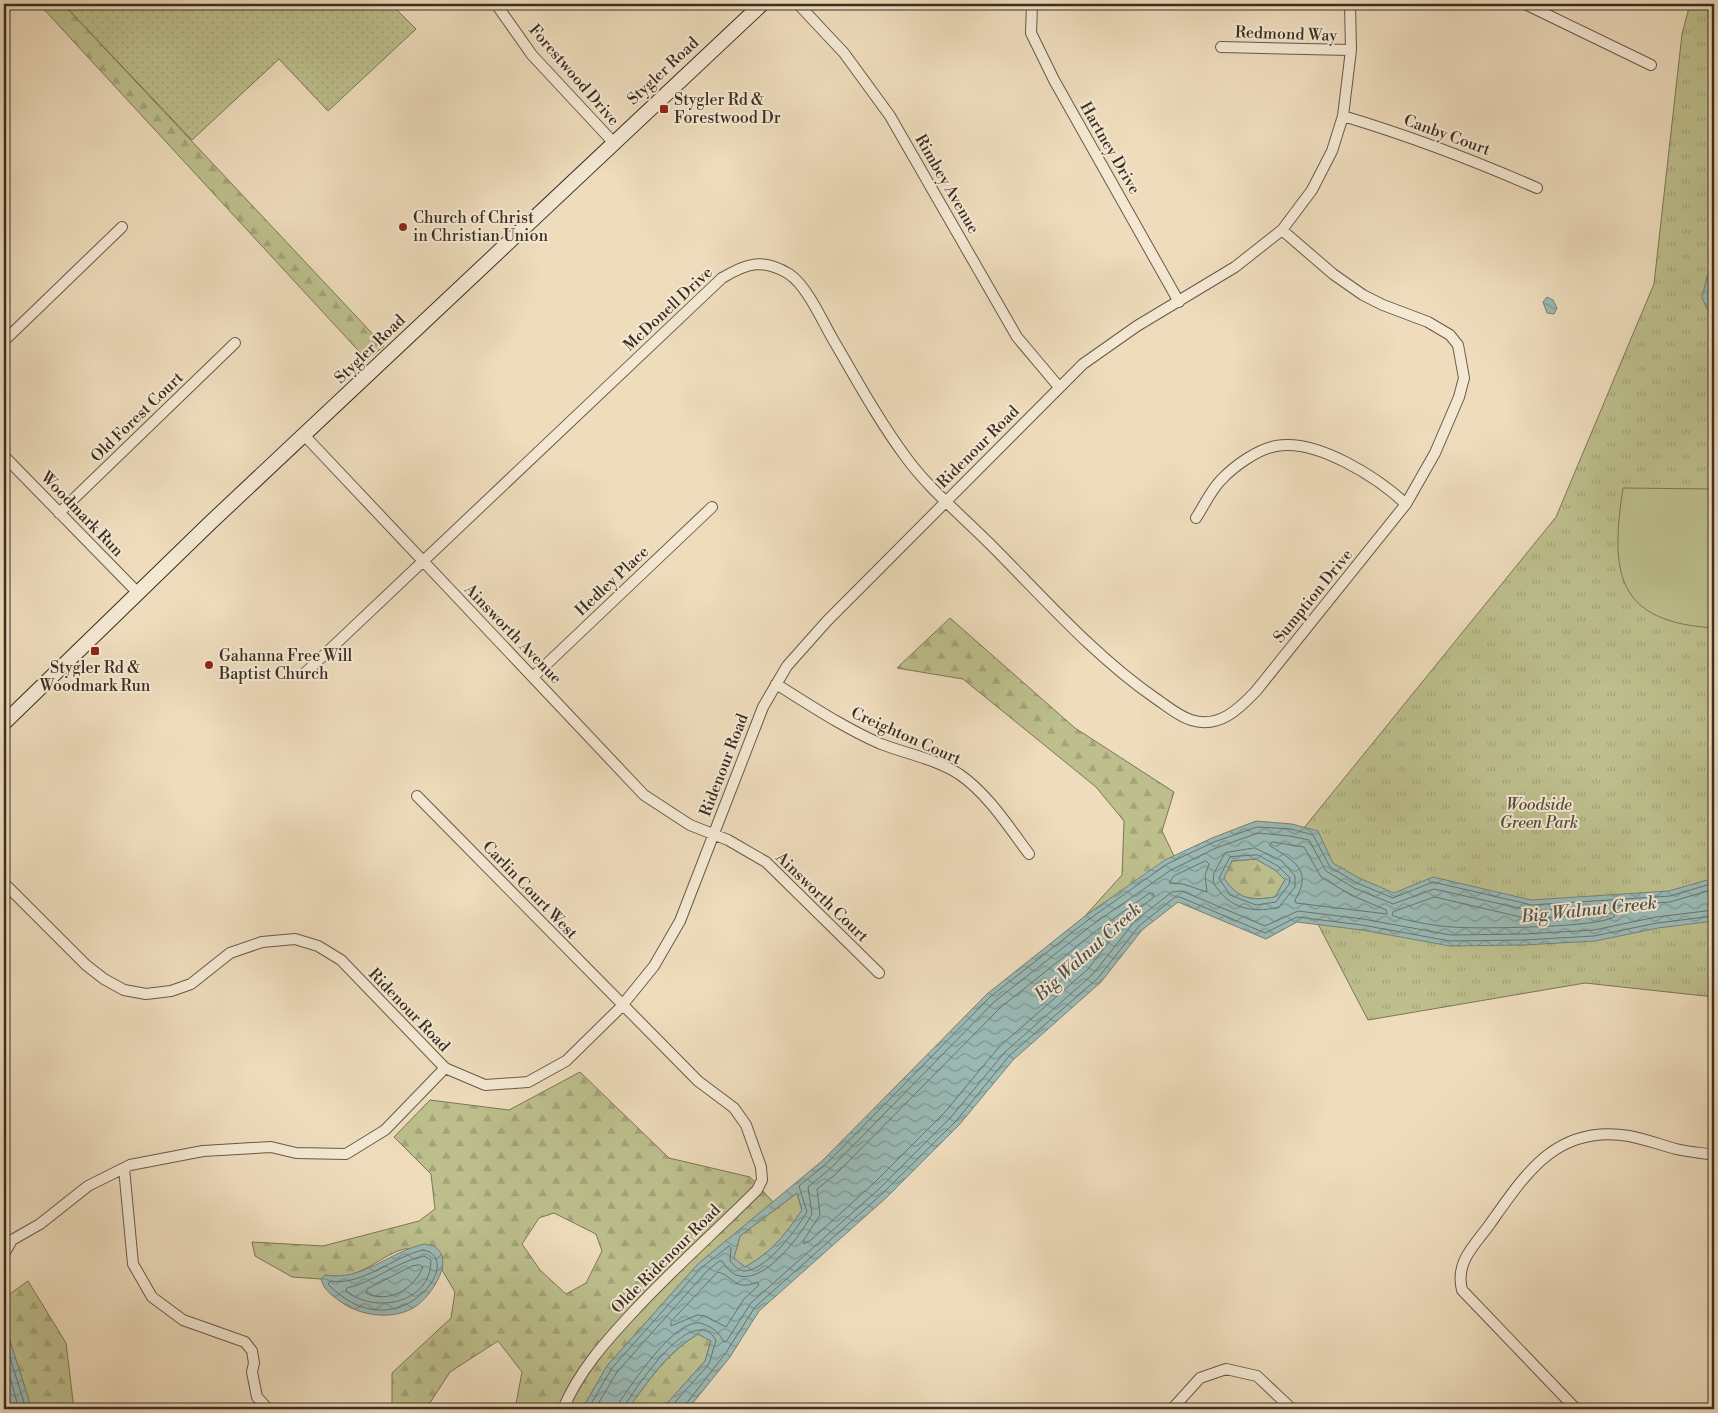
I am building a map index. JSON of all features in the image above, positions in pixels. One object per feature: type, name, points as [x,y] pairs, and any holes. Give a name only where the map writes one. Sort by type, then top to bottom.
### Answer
[{"type":"main road","name":"Stygler Road","points":[[4,723],[304,435],[613,142],[762,4]]},
{"type":"street","name":"Forestwood Drive","points":[[496,4],[532,54],[613,142]]},
{"type":"street","name":"Rimbey Avenue","points":[[798,4],[844,53],[890,116],[1017,337],[1059,387]]},
{"type":"street","name":"Hartney Drive","points":[[1032,4],[1031,33],[1054,80],[1179,302]]},
{"type":"street","name":"Ridenour Road","points":[[4,883],[86,966],[104,980],[124,990],[146,994],[172,992],[192,984],[230,953],[257,943],[295,939],[318,946],[341,960],[445,1068],[485,1084],[528,1082],[566,1061],[622,1005],[654,966],[680,921],[746,746],[786,666],[827,621],[1083,364],[1137,326],[1235,267],[1282,230],[1312,190],[1332,152],[1343,116],[1351,50],[1350,4]]},
{"type":"street","points":[[1525,4],[1651,65]]},
{"type":"street","name":"Redmond Way","points":[[1220,47],[1351,50]]},
{"type":"street","name":"Canby Court","points":[[1343,116],[1408,135],[1537,188]]},
{"type":"street","points":[[4,341],[122,227]]},
{"type":"street","name":"Sumption Drive","points":[[946,501],[1047,602],[1134,684],[1184,717],[1192,720],[1210,721],[1225,719],[1237,711],[1256,691],[1406,504],[1435,453],[1459,397],[1464,378],[1458,345],[1450,335],[1428,322],[1383,306],[1363,295],[1333,274],[1282,230]]},
{"type":"street","name":"McDonell Drive","points":[[305,673],[722,278],[743,266],[766,263],[790,275],[810,299],[901,451],[946,501]]},
{"type":"street","name":"Old Forest Court","points":[[59,513],[235,343]]},
{"type":"street","name":"Ainsworth Avenue","points":[[304,435],[644,795],[690,825],[714,834]]},
{"type":"street","points":[[1196,518],[1221,480],[1253,455],[1276,446],[1301,446],[1353,464],[1389,488],[1406,504]]},
{"type":"street","name":"Woodmark Run","points":[[4,456],[138,593]]},
{"type":"street","name":"Hedley Place","points":[[533,677],[712,507]]},
{"type":"street","name":"Creighton Court","points":[[776,684],[840,724],[881,744],[933,762],[959,774],[994,808],[1029,854]]},
{"type":"street","name":"Carlin Court West","points":[[417,796],[698,1081],[734,1108],[746,1125]]},
{"type":"street","name":"Ainsworth Court","points":[[714,834],[766,862],[879,973]]},
{"type":"street","points":[[4,1254],[12,1240],[40,1224],[88,1186],[124,1168],[171,1156],[222,1150],[271,1147],[296,1153],[346,1154],[385,1130],[445,1068]]},
{"type":"street","name":"Olde Ridenour Road","points":[[563,1409],[571,1391],[599,1348],[682,1261],[757,1190],[762,1180],[761,1167],[746,1125]]},
{"type":"street","points":[[1576,1409],[1462,1290],[1460,1280],[1461,1264],[1516,1187],[1555,1148],[1579,1139],[1604,1133],[1630,1136],[1678,1150],[1714,1155]]},
{"type":"street","points":[[124,1168],[133,1264],[152,1297],[183,1320],[245,1342],[252,1351],[254,1364],[252,1372],[257,1397],[268,1409]]},
{"type":"street","points":[[1172,1409],[1200,1378],[1226,1370],[1257,1376],[1292,1409]]},
{"type":"green space","points":[[39,4],[63,4],[384,346],[367,360]]},
{"type":"green space","points":[[63,4],[391,4],[416,29],[328,111],[279,59],[192,140]]},
{"type":"green space","name":"Woodside Green Park","points":[[1690,4],[1714,4],[1714,997],[1585,983],[1368,1020],[1282,855],[1556,517],[1654,284],[1682,34]]},
{"type":"green space","points":[[1623,488],[1714,489],[1714,628],[1681,624],[1657,616],[1639,603],[1627,588],[1620,568],[1618,545]]},
{"type":"green space","points":[[950,618],[1075,728],[1174,792],[1162,831],[1174,856],[1085,916],[1122,875],[1124,821],[1096,787],[963,679],[897,668]]},
{"type":"green space","points":[[1256,859],[1275,870],[1285,880],[1275,897],[1258,899],[1245,897],[1234,890],[1223,878],[1232,861]]},
{"type":"green space","points":[[580,1072],[669,1158],[750,1177],[773,1202],[698,1264],[607,1366],[582,1409],[515,1409],[522,1372],[498,1341],[450,1372],[426,1409],[392,1409],[392,1373],[451,1318],[455,1292],[442,1270],[442,1256],[418,1250],[404,1249],[367,1268],[348,1275],[325,1275],[321,1279],[292,1277],[255,1256],[252,1242],[323,1246],[419,1221],[435,1209],[431,1174],[394,1137],[430,1100],[509,1110]],"holes":[[[554,1213],[596,1234],[602,1251],[586,1283],[566,1294],[540,1270],[522,1244],[539,1218]]]},
{"type":"green space","points":[[797,1193],[802,1210],[777,1242],[763,1255],[745,1267],[733,1258],[740,1236]]},
{"type":"green space","points":[[28,1281],[66,1343],[74,1409],[32,1409],[30,1405],[8,1335],[4,1331],[4,1298]]},
{"type":"green space","points":[[698,1334],[711,1341],[705,1361],[662,1409],[628,1409],[668,1359]]},
{"type":"water","points":[[1714,269],[1714,323],[1702,298],[1707,276]]},
{"type":"water","points":[[1547,297],[1553,300],[1557,308],[1554,314],[1547,313],[1543,302]]},
{"type":"water","name":"Big Walnut Creek","points":[[1256,821],[1292,824],[1318,831],[1333,863],[1359,878],[1394,893],[1433,877],[1531,900],[1669,891],[1714,878],[1714,921],[1658,928],[1595,941],[1524,945],[1450,946],[1362,930],[1297,922],[1266,939],[1178,902],[1142,930],[1101,982],[1013,1060],[959,1125],[887,1197],[759,1311],[730,1357],[688,1409],[662,1409],[705,1361],[711,1341],[698,1334],[668,1358],[628,1409],[582,1409],[607,1366],[698,1264],[822,1161],[987,994],[1085,916],[1165,860],[1212,838]],"holes":[[[1256,859],[1275,870],[1285,880],[1275,897],[1258,899],[1245,897],[1234,890],[1224,878],[1232,861]],[[797,1193],[802,1210],[777,1242],[763,1255],[745,1267],[734,1258],[740,1236]]]},
{"type":"water","points":[[424,1244],[434,1246],[441,1253],[443,1260],[440,1276],[420,1303],[402,1313],[382,1315],[362,1312],[337,1299],[322,1283],[321,1279],[325,1275],[351,1274]]},
{"type":"water","points":[[4,1331],[8,1335],[32,1409],[4,1409]]},
{"type":"place","name":"Stygler Rd & Forestwood Dr","points":[[664,109]]},
{"type":"place","name":"Church of Christ in Christian Union","points":[[403,227]]},
{"type":"place","name":"Stygler Rd & Woodmark Run","points":[[95,651]]},
{"type":"place","name":"Gahanna Free Will Baptist Church","points":[[209,665]]}]
